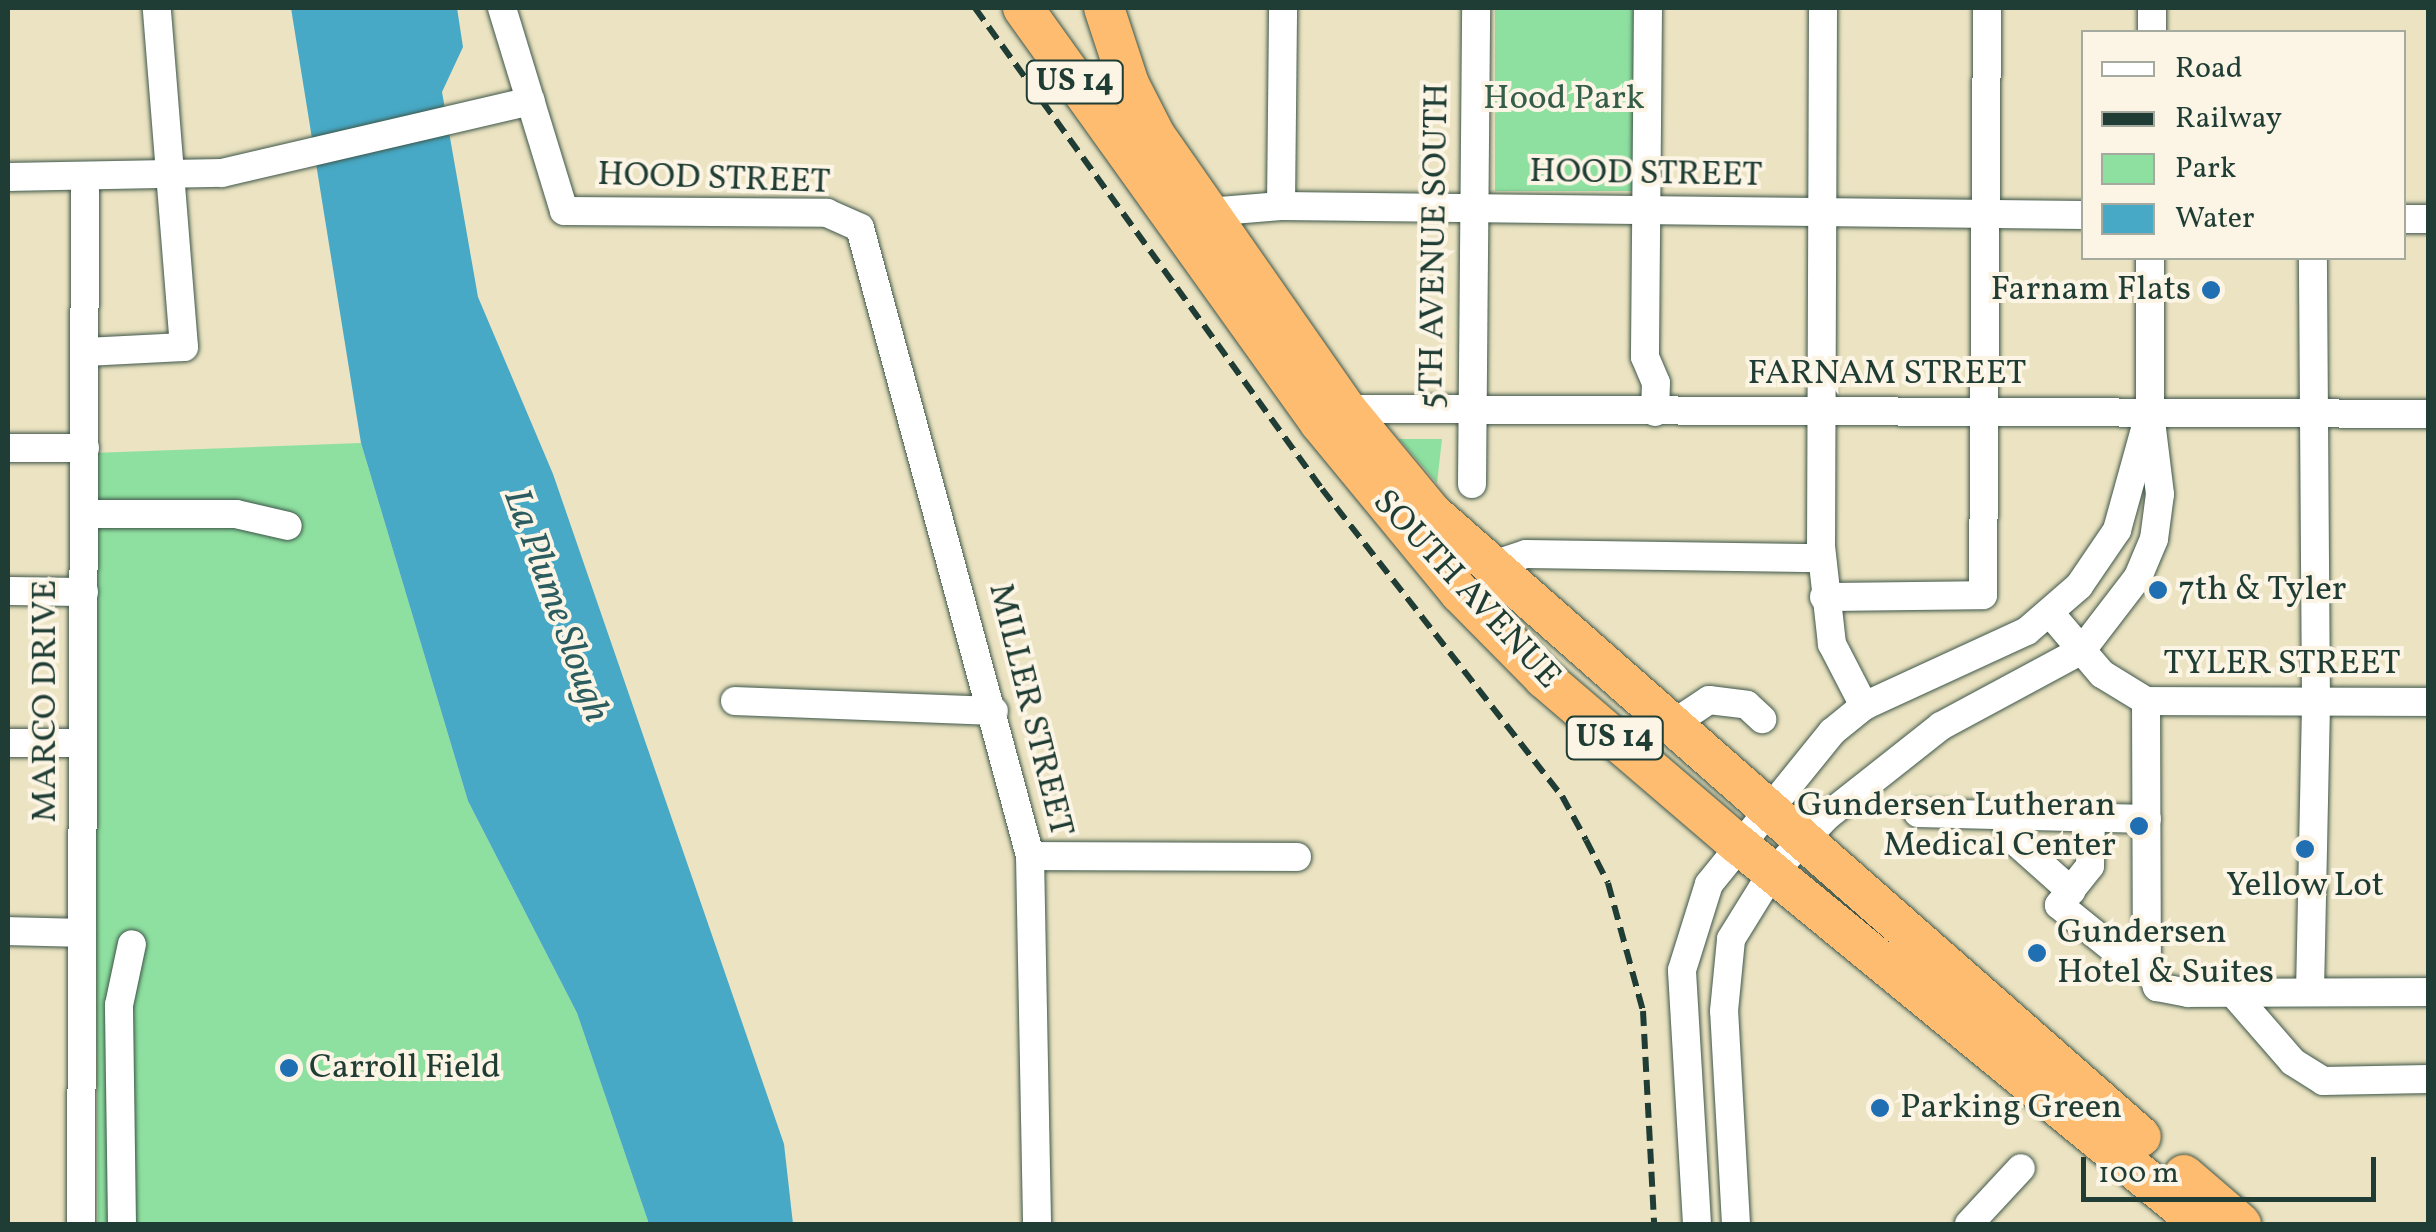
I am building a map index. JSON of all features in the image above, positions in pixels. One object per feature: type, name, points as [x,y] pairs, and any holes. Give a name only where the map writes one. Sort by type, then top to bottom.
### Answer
[{"type":"highway","name":"SOUTH AVENUE","points":[[1023,8],[1380,502],[1544,678],[1772,873],[2200,1224]]},
{"type":"highway","name":"SOUTH AVENUE","points":[[1104,8],[1129,84],[1155,134],[1208,212],[1346,409],[1486,567],[2241,1224]]},
{"type":"street","points":[[85,352],[184,347],[157,8]]},
{"type":"street","points":[[8,177],[171,178],[309,153],[531,101],[502,8]]},
{"type":"street","points":[[1281,206],[1283,8]]},
{"type":"street","name":"5TH AVENUE SOUTH","points":[[1472,484],[1471,209],[1476,8]]},
{"type":"street","points":[[1648,8],[1645,357],[1656,383],[1656,412]]},
{"type":"street","points":[[1822,8],[1824,597],[1832,644],[1864,706]]},
{"type":"street","points":[[1824,597],[1984,595],[1987,8]]},
{"type":"street","name":"HOOD STREET","points":[[531,101],[564,211],[828,213],[860,228]]},
{"type":"street","name":"MARCO DRIVE","points":[[81,1224],[85,177]]},
{"type":"street","name":"HOOD STREET","points":[[1208,212],[1281,206],[2081,215]]},
{"type":"street","name":"MILLER STREET","points":[[860,228],[1030,856],[1038,1224]]},
{"type":"street","points":[[1736,1224],[1724,974],[1738,924],[1772,873],[1802,842],[1912,747],[2082,650],[2129,592],[2154,539],[2160,494],[2150,413],[2150,260]]},
{"type":"street","points":[[2310,992],[2316,703],[2313,260]]},
{"type":"street","name":"FARNAM STREET","points":[[1346,409],[2428,414]]},
{"type":"street","points":[[1696,1224],[1682,970],[1709,884],[1765,810],[1832,732],[1864,706],[1994,649],[2050,613],[2079,586],[2117,530],[2150,413]]},
{"type":"street","points":[[8,448],[85,448]]},
{"type":"street","points":[[84,514],[236,514],[288,526]]},
{"type":"street","points":[[1486,567],[1526,554],[1822,558]]},
{"type":"street","points":[[8,591],[84,592]]},
{"type":"street","name":"TYLER STREET","points":[[2050,613],[2118,688],[2146,700],[2428,702]]},
{"type":"street","points":[[1670,726],[1709,700],[1747,705],[1762,719]]},
{"type":"street","points":[[2146,700],[2147,964]]},
{"type":"street","points":[[734,701],[994,712]]},
{"type":"street","points":[[8,742],[83,743]]},
{"type":"street","points":[[1918,814],[2147,819]]},
{"type":"street","points":[[2002,816],[2016,842],[2071,891]]},
{"type":"street","points":[[2091,818],[2090,866],[2060,905],[2122,956],[2147,964],[2166,990],[2428,992]]},
{"type":"street","points":[[1030,856],[1297,857]]},
{"type":"street","points":[[8,931],[82,934]]},
{"type":"street","points":[[122,1224],[119,1004],[132,944]]},
{"type":"street","points":[[2232,993],[2293,1062],[2322,1081],[2428,1079]]},
{"type":"street","points":[[82,1005],[119,1004]]},
{"type":"street","points":[[1970,1224],[2021,1168]]},
{"type":"green space","name":"Hood Park","points":[[1495,8],[1633,8],[1633,191],[1495,191]]},
{"type":"green space","points":[[1399,439],[1442,439],[1437,483]]},
{"type":"green space","points":[[361,443],[468,801],[577,1013],[649,1224],[98,1224],[93,453]]},
{"type":"water","name":"La Plume Slough","points":[[291,8],[457,8],[463,47],[442,92],[478,297],[553,474],[784,1144],[793,1224],[649,1224],[577,1013],[468,801],[361,443]]},
{"type":"railway","points":[[975,8],[1322,489],[1562,796],[1608,883],[1643,1011],[1654,1224]]},
{"type":"place","name":"Farnam Flats","points":[[2211,290]]},
{"type":"place","name":"7th & Tyler","points":[[2158,590]]},
{"type":"place","name":"Gundersen Lutheran Medical Center","points":[[2139,826]]},
{"type":"place","name":"Yellow Lot","points":[[2305,849]]},
{"type":"place","name":"Gundersen Hotel & Suites","points":[[2037,953]]},
{"type":"place","name":"Carroll Field","points":[[289,1068]]},
{"type":"place","name":"Parking Green","points":[[1880,1108]]}]
